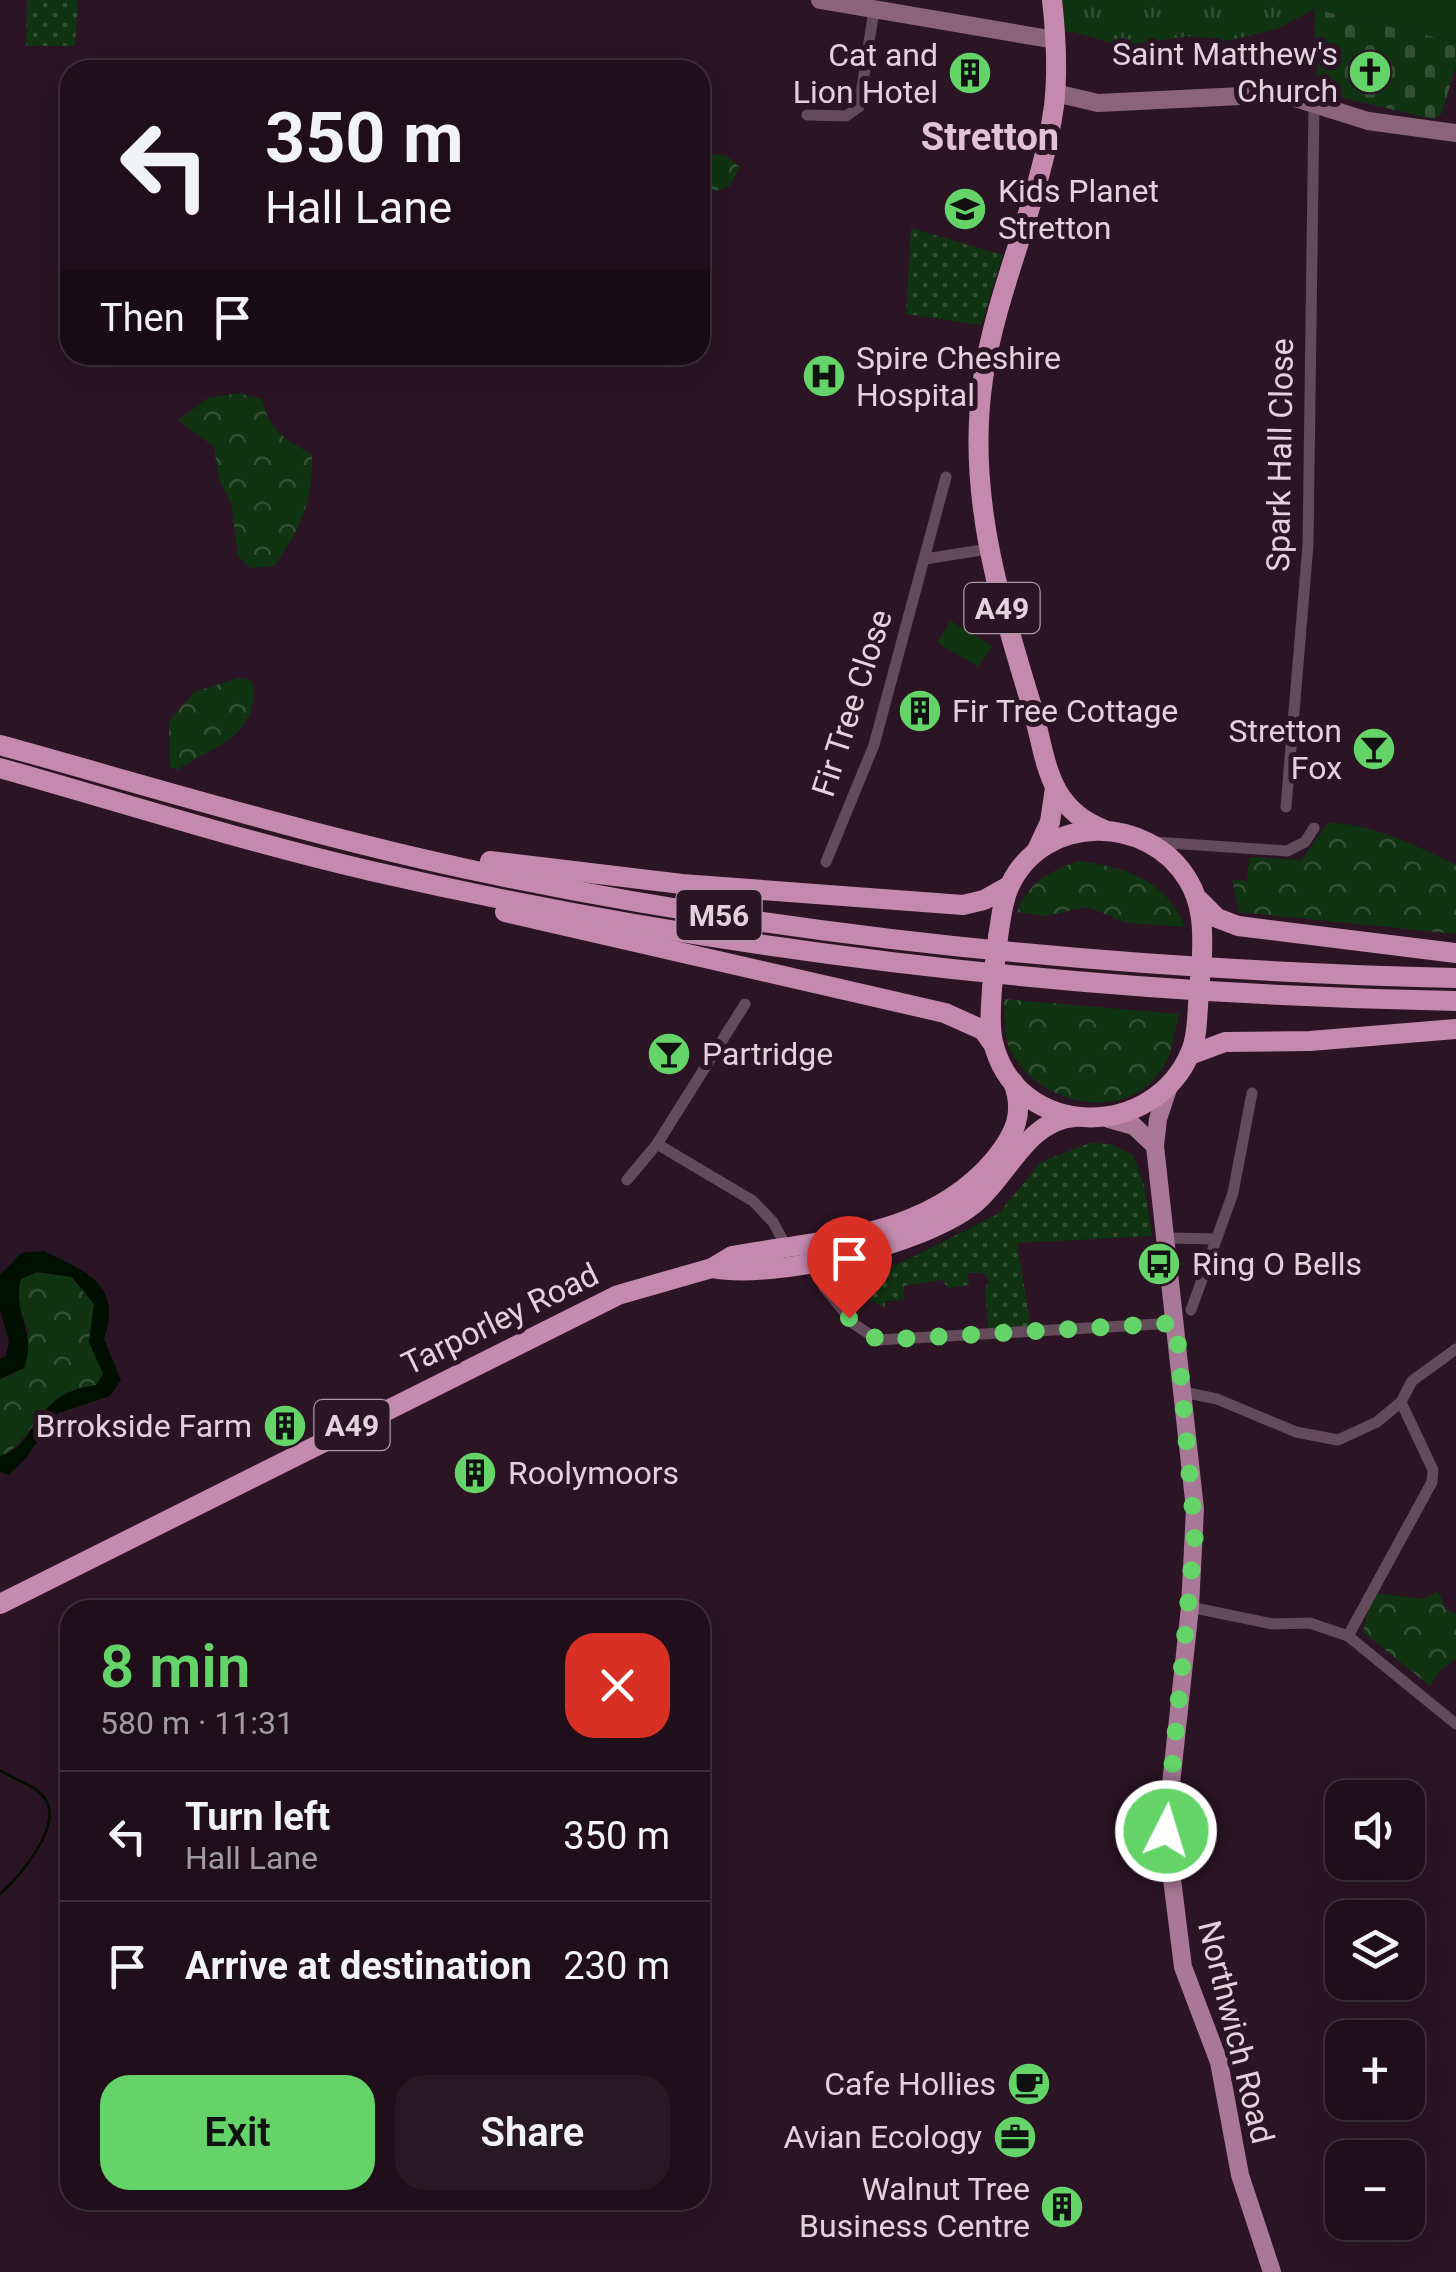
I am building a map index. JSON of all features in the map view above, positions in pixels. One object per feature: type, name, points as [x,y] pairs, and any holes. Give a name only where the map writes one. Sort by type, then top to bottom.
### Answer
[{"type":"highway","name":"A49","points":[[1052,0],[1055,93],[1042,164],[999,305],[983,380],[978,462],[988,549],[1054,788],[1076,817],[1105,830]]},
{"type":"highway","name":"M56","points":[[0,745],[374,848],[606,896],[866,937],[1208,970],[1456,978]]},
{"type":"highway","name":"M56","points":[[0,768],[532,919],[945,1014],[988,1037]]},
{"type":"highway","name":"A49","points":[[1037,850],[1050,822],[1054,788]]},
{"type":"highway","points":[[1105,830],[1146,840],[1169,856],[1185,874],[1196,898],[1202,954],[1198,1005],[1190,1054],[1169,1086],[1146,1106],[1109,1118],[1075,1117],[1043,1106],[1013,1082],[988,1037],[1001,891],[1037,850],[1068,834],[1105,830]]},
{"type":"highway","name":"M56","points":[[374,848],[682,884],[827,896],[963,905],[1001,891]]},
{"type":"highway","name":"M56","points":[[369,870],[620,922],[902,964],[1230,993],[1456,1001]]},
{"type":"highway","points":[[1196,898],[1218,918],[1238,926],[1456,953]]},
{"type":"highway","points":[[1190,1054],[1212,1044],[1456,1029]]},
{"type":"highway","name":"Tarporley Road","points":[[0,1604],[618,1294],[712,1268],[732,1256],[896,1226],[952,1199],[988,1167],[1016,1128],[1020,1105],[1013,1082]]},
{"type":"highway","name":"Tarporley Road","points":[[712,1268],[737,1273],[876,1249],[932,1231],[986,1194],[1041,1128],[1058,1119],[1075,1117]]},
{"type":"main road","points":[[820,0],[1056,40]]},
{"type":"main road","points":[[1055,93],[1098,103],[1270,93],[1368,121],[1456,133]]},
{"type":"main road","name":"Northwich Road","points":[[1169,1086],[1155,1146],[1184,1317],[1183,1392],[1195,1509],[1190,1607],[1166,1831],[1190,1995],[1220,2062],[1240,2175],[1272,2272]]},
{"type":"main road","points":[[1109,1118],[1134,1126],[1155,1146]]},
{"type":"street","points":[[807,115],[846,116],[859,107],[874,10]]},
{"type":"street","name":"Spark Hall Close","points":[[1286,807],[1308,545],[1314,104]]},
{"type":"street","name":"Fir Tree Close","points":[[826,862],[874,745],[946,478]]},
{"type":"street","points":[[924,558],[988,549]]},
{"type":"street","points":[[1146,840],[1201,848],[1287,851],[1305,842],[1314,828]]},
{"type":"street","points":[[1185,874],[1190,857],[1201,848]]},
{"type":"street","points":[[627,1180],[657,1144],[745,1004]]},
{"type":"street","points":[[824,1287],[854,1324],[878,1340],[1184,1317],[1233,1193],[1252,1093]]},
{"type":"street","points":[[657,1144],[762,1208],[785,1246],[802,1262]]},
{"type":"street","points":[[1168,1238],[1216,1239]]},
{"type":"street","points":[[1183,1392],[1217,1399],[1296,1432],[1338,1440],[1377,1422],[1402,1402],[1412,1381],[1456,1349]]},
{"type":"street","points":[[1348,1636],[1432,1482],[1433,1470],[1423,1443],[1402,1402]]},
{"type":"street","points":[[1190,1607],[1273,1624],[1310,1623],[1348,1636],[1456,1724]]},
{"type":"green space","points":[[27,0],[78,0],[75,46],[26,46]]},
{"type":"green space","points":[[1052,0],[1316,0],[1314,9],[1277,29],[1226,41],[1191,36],[1121,46],[1074,32],[1055,32]]},
{"type":"green space","points":[[1316,0],[1456,0],[1456,42],[1314,9]]},
{"type":"green space","points":[[1314,9],[1456,42],[1456,65],[1442,113],[1433,119],[1318,92]]},
{"type":"green space","points":[[710,154],[725,155],[740,167],[729,187],[710,192]]},
{"type":"green space","points":[[911,228],[1003,255],[981,325],[906,314]]},
{"type":"green space","points":[[239,393],[262,399],[279,433],[312,454],[311,485],[304,513],[274,566],[250,568],[238,556],[231,503],[219,480],[214,447],[178,420],[208,398]]},
{"type":"green space","points":[[951,621],[992,646],[978,667],[937,642]]},
{"type":"green space","points":[[239,678],[252,681],[253,700],[243,727],[177,770],[170,767],[169,721],[194,692]]},
{"type":"green space","points":[[1328,823],[1378,831],[1456,865],[1456,934],[1239,912],[1232,880],[1247,881],[1249,857],[1301,860]]},
{"type":"green space","points":[[1079,861],[1128,872],[1155,887],[1167,897],[1185,927],[1127,923],[1087,907],[1045,916],[1017,912],[1041,879]]},
{"type":"green space","points":[[1004,999],[1179,1014],[1168,1058],[1144,1088],[1124,1098],[1081,1101],[1060,1095],[1024,1070],[1008,1046]]},
{"type":"green space","points":[[1090,1143],[1111,1144],[1133,1155],[1144,1185],[1152,1236],[1017,1243],[1031,1328],[988,1328],[985,1287],[989,1283],[984,1273],[968,1273],[969,1285],[948,1288],[942,1280],[904,1286],[904,1300],[885,1301],[885,1308],[867,1298],[846,1306],[821,1270],[884,1270],[911,1258],[998,1214],[1041,1162]]},
{"type":"green space","points":[[37,1272],[71,1277],[94,1304],[89,1342],[104,1374],[96,1385],[78,1389],[53,1403],[17,1445],[0,1456],[0,1379],[12,1375],[29,1331],[15,1296],[21,1279]]},
{"type":"green space","points":[[1438,1591],[1446,1609],[1456,1615],[1456,1659],[1438,1672],[1430,1686],[1363,1632],[1373,1593],[1423,1599]]},
{"type":"shaded area","points":[[44,1251],[86,1273],[104,1292],[109,1320],[104,1339],[121,1380],[110,1396],[58,1413],[25,1459],[8,1475],[0,1472],[0,1456],[23,1442],[58,1398],[96,1385],[103,1374],[89,1342],[94,1304],[72,1277],[37,1272],[21,1279],[19,1291],[28,1345],[24,1368],[0,1379],[0,1359],[6,1356],[9,1341],[0,1310],[0,1275],[21,1253]]},
{"type":"waterway","points":[[0,1770],[37,1790],[49,1811],[48,1824],[36,1851],[0,1894]]},
{"type":"place","name":"Saint Matthew's Church","points":[[1370,72]]},
{"type":"place","name":"Cat and Lion Hotel","points":[[970,73]]},
{"type":"place","name":"Kids Planet Stretton","points":[[965,209]]},
{"type":"place","name":"Spire Cheshire Hospital","points":[[824,376]]},
{"type":"place","name":"Fir Tree Cottage","points":[[920,711]]},
{"type":"place","name":"Stretton Fox","points":[[1374,749]]},
{"type":"place","name":"Partridge","points":[[669,1054]]},
{"type":"place","name":"Ring O Bells","points":[[1159,1264]]},
{"type":"place","name":"Brrokside Farm","points":[[285,1426]]},
{"type":"place","name":"Roolymoors","points":[[475,1473]]},
{"type":"place","name":"Cafe Hollies","points":[[1029,2084]]},
{"type":"place","name":"Avian Ecology","points":[[1015,2137]]},
{"type":"place","name":"Walnut Tree Business Centre","points":[[1062,2207]]},
{"type":"district","name":"Stretton","points":[[990,137]]},
{"type":"route","points":[[849,1318],[878,1340],[1176,1323],[1195,1534],[1166,1831]]}]
